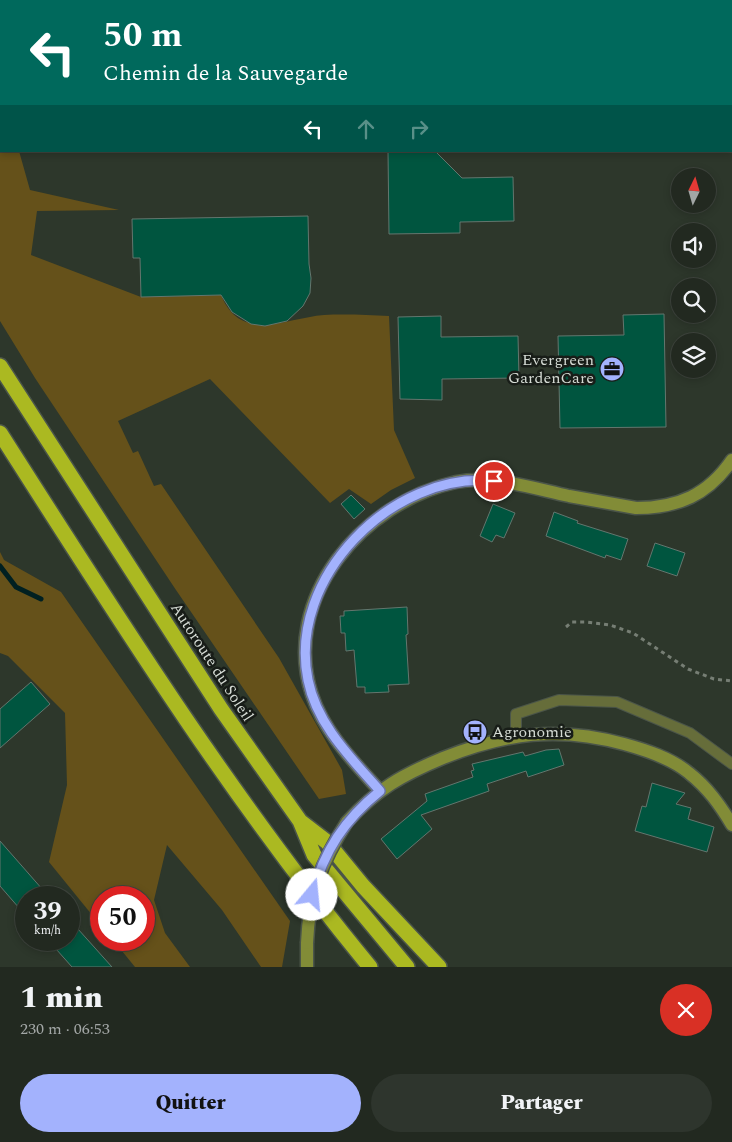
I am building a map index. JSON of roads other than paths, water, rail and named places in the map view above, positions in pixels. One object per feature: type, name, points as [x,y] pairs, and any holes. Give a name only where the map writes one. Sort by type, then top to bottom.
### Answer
[{"type":"highway","name":"Autoroute du Soleil","points":[[0,366],[220,709],[300,821],[314,855],[407,967]]},
{"type":"highway","points":[[0,433],[108,602],[194,731],[278,850],[367,964]]},
{"type":"highway","points":[[300,821],[327,842],[363,886],[439,967]]},
{"type":"street","points":[[380,791],[340,744],[319,712],[308,680],[305,646],[308,621],[318,591],[341,554],[368,526],[384,514],[416,496],[457,482],[480,480],[509,483],[636,508],[656,508],[679,501],[710,487],[732,460]]},
{"type":"street","points":[[307,967],[310,911],[316,882],[328,852],[346,822],[380,791],[400,777],[472,746],[516,735],[557,733],[604,738],[649,751],[688,772],[714,797],[732,825]]},
{"type":"lane","points":[[516,735],[516,714],[545,703],[559,700],[617,702],[690,733],[732,764]]},
{"type":"waterway","points":[[0,566],[16,587],[41,599]]},
{"type":"place","name":"Evergreen GardenCare","points":[[612,369]]},
{"type":"place","name":"Agronomie","points":[[475,732]]}]
